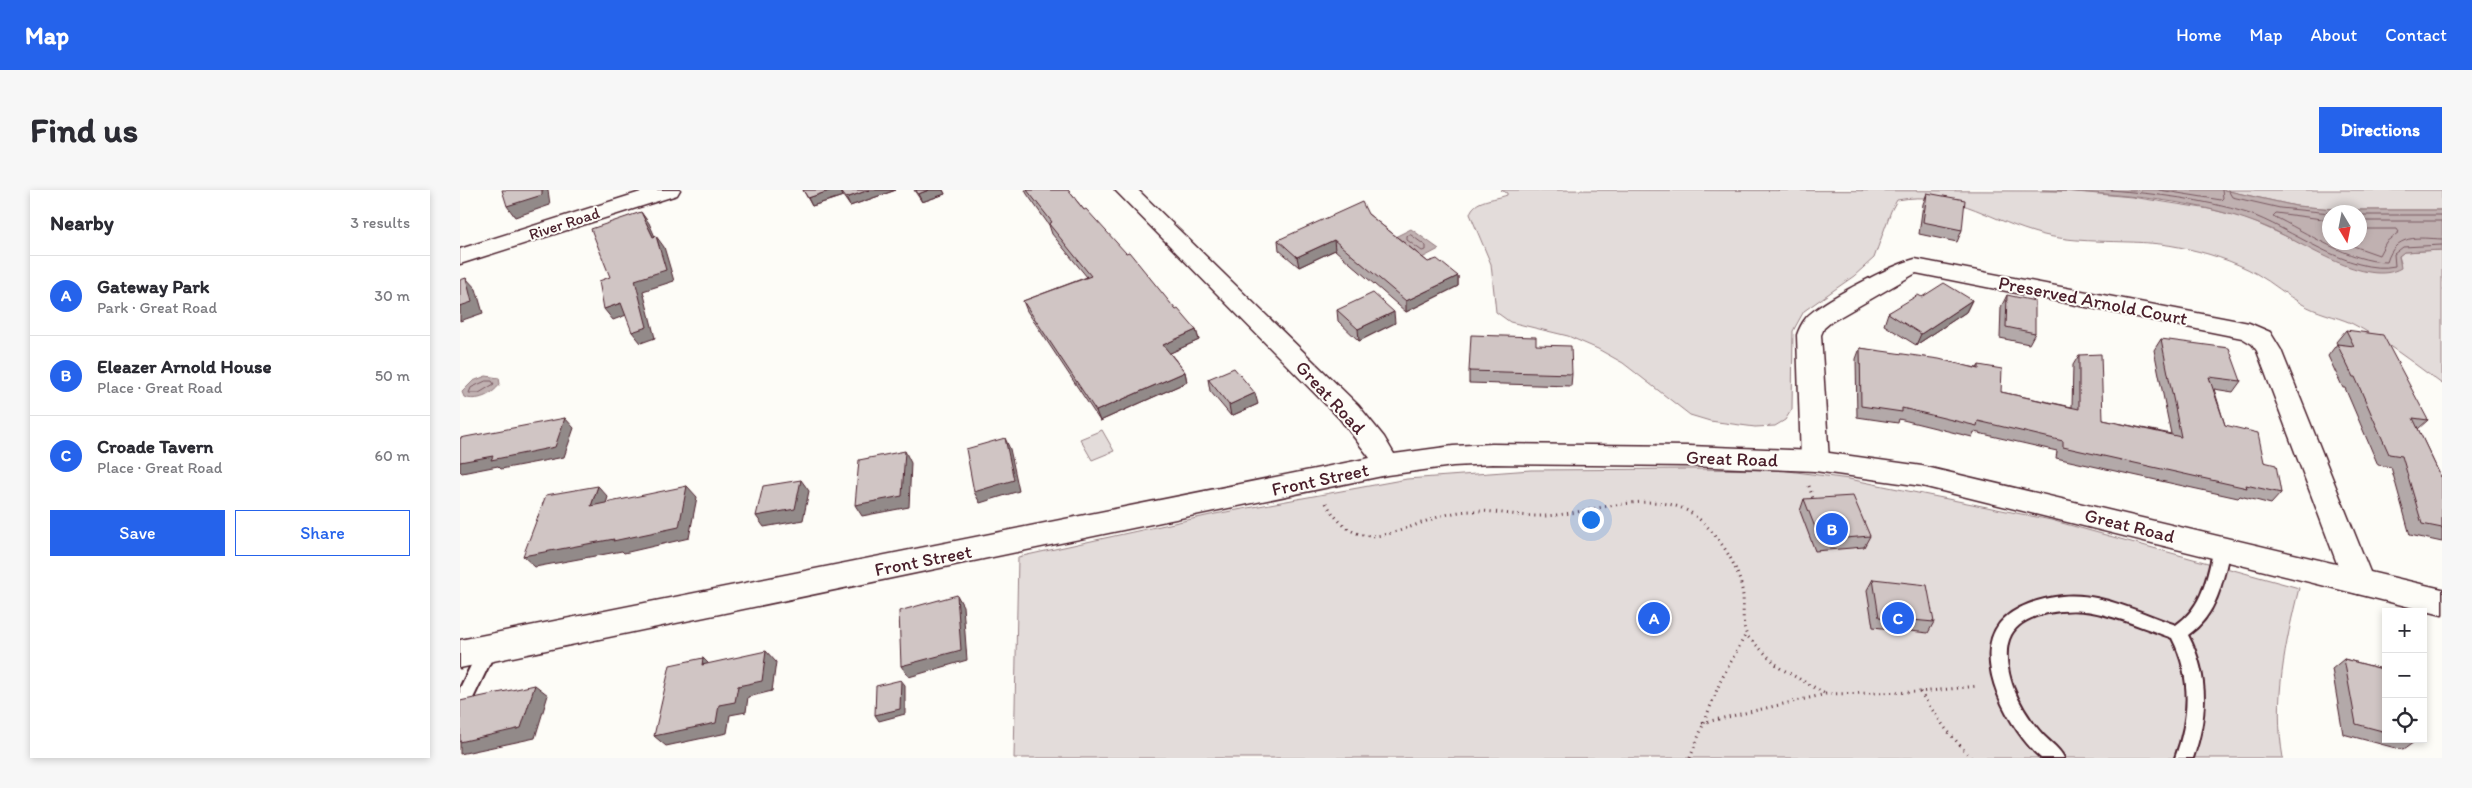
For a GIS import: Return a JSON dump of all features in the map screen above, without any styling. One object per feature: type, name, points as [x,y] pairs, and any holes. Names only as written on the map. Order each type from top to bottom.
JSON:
[{"type":"main road","name":"River Road","points":[[460,257],[669,190]]},
{"type":"main road","name":"Great Road","points":[[1126,190],[1349,412],[1375,444],[1387,465],[1452,456],[1502,454],[1689,456],[1814,461],[1922,476],[2098,517],[2442,602]]},
{"type":"main road","name":"Preserved Arnold Court","points":[[1814,461],[1809,335],[1814,324],[1823,316],[1902,270],[1915,266],[2249,331],[2261,338],[2269,350],[2359,582]]},
{"type":"main road","name":"Front Street","points":[[474,651],[1387,465]]},
{"type":"lane","points":[[2178,633],[2192,624],[2207,604],[2222,548]]},
{"type":"lane","points":[[2055,758],[2030,735],[2019,718],[2003,683],[1999,662],[2002,634],[2013,623],[2031,610],[2047,605],[2066,603],[2102,608],[2178,633],[2192,662],[2197,697],[2192,739],[2184,758]]},
{"type":"lane","points":[[460,707],[474,651]]},
{"type":"path","points":[[1315,480],[1324,501],[1338,523],[1357,534],[1382,535],[1404,531],[1458,512],[1490,510],[1548,516],[1615,506],[1652,504],[1674,505],[1695,517],[1715,533],[1729,556],[1742,587],[1746,634],[1720,682],[1702,723],[1690,758]]},
{"type":"path","points":[[1746,634],[1761,652],[1785,674],[1826,694]]},
{"type":"path","points":[[1702,723],[1826,694],[1920,692],[2003,683]]},
{"type":"path","points":[[1920,692],[1945,728],[1971,758]]},
{"type":"shaded area","points":[[1501,190],[2065,191],[2132,197],[2209,209],[2245,218],[2299,242],[2322,247],[2322,250],[2338,250],[2401,263],[2399,256],[2404,252],[2442,250],[2442,384],[2375,336],[2351,323],[2308,307],[2269,281],[2239,265],[2189,249],[2161,244],[2087,241],[2051,237],[2015,226],[1952,202],[1917,198],[1897,200],[1891,211],[1874,258],[1854,276],[1804,311],[1793,331],[1792,409],[1785,420],[1775,426],[1755,427],[1710,421],[1690,415],[1623,363],[1598,349],[1568,336],[1510,322],[1496,312],[1491,264],[1470,214],[1476,205],[1507,195],[1507,193]]},
{"type":"shaded area","points":[[2224,190],[2442,190],[2442,210],[2367,210],[2367,205],[2322,205],[2322,208],[2296,206]]},
{"type":"shaded area","points":[[1102,430],[1114,451],[1092,460],[1080,439]]},
{"type":"shaded area","points":[[1531,470],[1781,470],[1849,479],[2051,520],[2299,588],[2285,652],[2280,694],[2279,715],[2283,758],[1014,758],[1018,557],[1215,514],[1407,479]]},
{"type":"water","points":[[2042,190],[2224,190],[2296,206],[2322,208],[2322,250],[2367,250],[2367,210],[2442,210],[2442,250],[2404,252],[2399,256],[2401,268],[2387,273],[2371,272],[2335,261],[2271,229],[2245,219],[2188,205],[2129,196]]},
{"type":"water","points":[[1411,229],[1439,249],[1422,258],[1395,237]]},
{"type":"water","points":[[486,376],[499,378],[500,384],[493,391],[479,398],[464,397],[462,392],[473,381]]},
{"type":"building","points":[[502,190],[542,190],[542,195],[507,206]]},
{"type":"building","points":[[803,190],[832,190],[808,198]]},
{"type":"building","points":[[840,190],[869,190],[846,198]]},
{"type":"building","points":[[916,190],[929,190],[918,194]]},
{"type":"building","points":[[1027,190],[1068,190],[1084,210],[1086,209],[1126,253],[1129,252],[1176,310],[1178,309],[1196,330],[1163,345],[1185,372],[1096,411],[1023,301],[1091,276],[1049,224],[1052,222]]},
{"type":"building","points":[[1927,193],[1965,200],[1962,230],[1923,222]]},
{"type":"building","points":[[1362,202],[1368,214],[1428,262],[1437,259],[1458,276],[1406,301],[1334,240],[1297,257],[1278,240]]},
{"type":"building","points":[[641,212],[653,237],[656,236],[666,270],[635,280],[647,327],[632,332],[621,303],[604,309],[599,281],[610,277],[591,229]]},
{"type":"building","points":[[466,278],[472,302],[460,306],[460,280]]},
{"type":"building","points":[[1944,283],[1972,300],[1921,334],[1888,313],[1918,295],[1922,297]]},
{"type":"building","points":[[1373,293],[1394,312],[1358,329],[1337,310]]},
{"type":"building","points":[[2007,295],[2035,301],[2035,333],[2006,327]]},
{"type":"building","points":[[2346,330],[2383,335],[2428,420],[2413,418],[2442,477],[2442,528],[2422,524],[2402,456],[2389,454],[2355,377],[2353,377],[2337,344],[2354,346]]},
{"type":"building","points":[[1471,335],[1536,337],[1536,345],[1571,346],[1572,374],[1469,371]]},
{"type":"building","points":[[2161,339],[2229,348],[2241,381],[2209,377],[2225,425],[2258,433],[2264,462],[2276,465],[2281,493],[2246,485],[2247,488],[2063,447],[2063,441],[1978,421],[1977,426],[1902,408],[1902,412],[1861,406],[1860,348],[1939,359],[1979,369],[1979,365],[2002,369],[2001,392],[2079,409],[2079,355],[2101,354],[2103,420],[2181,437]]},
{"type":"building","points":[[1234,368],[1255,393],[1229,405],[1208,379]]},
{"type":"building","points":[[565,418],[555,447],[491,460],[493,456],[460,462],[460,438]]},
{"type":"building","points":[[1005,438],[1014,480],[974,492],[966,449]]},
{"type":"building","points":[[905,451],[902,496],[855,505],[859,460]]},
{"type":"building","points":[[801,480],[795,509],[756,516],[763,486]]},
{"type":"building","points":[[598,486],[591,506],[687,486],[679,527],[613,541],[614,539],[523,556],[546,495]]},
{"type":"building","points":[[1853,496],[1870,536],[1820,540],[1804,499]]},
{"type":"building","points":[[1873,579],[1927,585],[1934,622],[1879,617]]},
{"type":"building","points":[[957,595],[961,650],[901,666],[899,611]]},
{"type":"building","points":[[766,651],[762,681],[738,686],[735,702],[719,705],[716,723],[654,736],[670,665],[703,658],[702,665]]},
{"type":"building","points":[[2344,659],[2382,669],[2382,731],[2356,724]]},
{"type":"building","points":[[901,680],[900,709],[875,715],[876,686]]},
{"type":"building","points":[[535,685],[521,728],[460,742],[460,701]]},
{"type":"place","name":"Eleazer Arnold House","points":[[1832,529]]},
{"type":"place","name":"Gateway Park","points":[[1654,618]]},
{"type":"place","name":"Croade Tavern","points":[[1898,618]]}]
